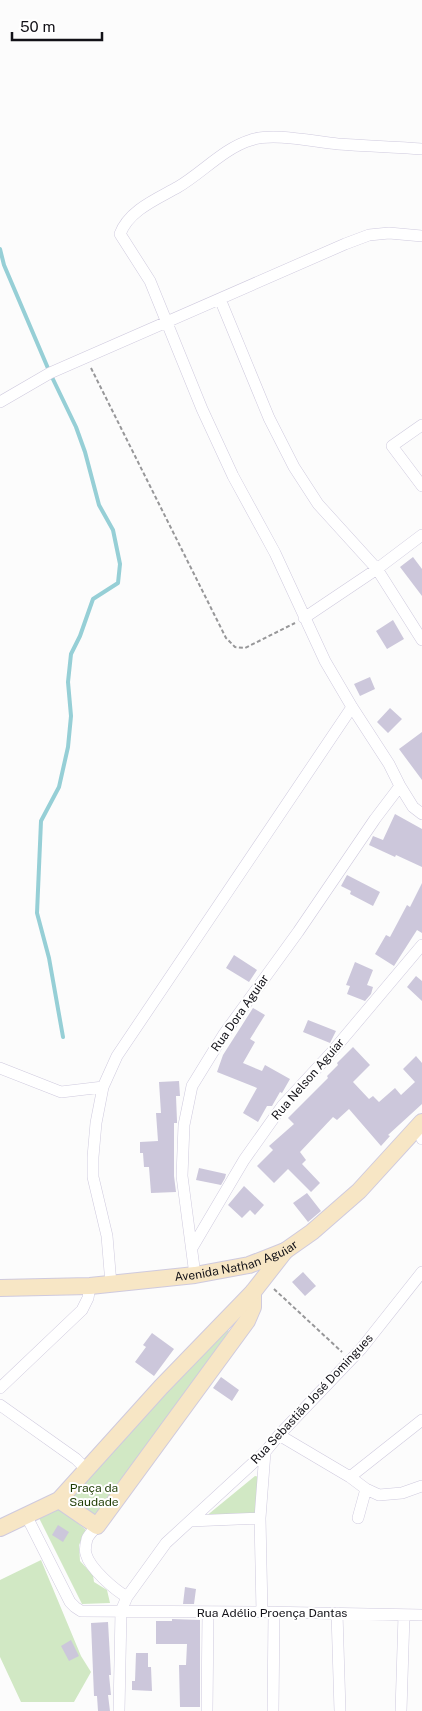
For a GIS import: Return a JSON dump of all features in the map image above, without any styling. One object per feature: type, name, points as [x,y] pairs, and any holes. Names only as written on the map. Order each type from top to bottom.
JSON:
[{"type":"main road","name":"Avenida Nathan Aguiar","points":[[0,1288],[90,1286],[195,1275],[250,1265],[285,1251],[312,1232],[359,1191],[420,1130]]},
{"type":"main road","points":[[0,1528],[59,1500],[161,1387],[258,1286],[285,1251]]},
{"type":"main road","points":[[59,1500],[97,1526],[247,1321],[258,1286]]},
{"type":"street","points":[[422,149],[340,144],[276,137],[252,139],[232,149],[184,184],[136,212],[124,224],[120,234],[150,281],[202,408],[233,476],[275,553],[325,661],[389,764],[400,786],[413,806],[422,814]]},
{"type":"street","points":[[0,402],[50,373],[167,320],[369,235],[390,233],[422,236]]},
{"type":"street","points":[[220,299],[269,418],[294,467],[318,504],[377,569],[422,640]]},
{"type":"street","points":[[422,425],[392,446],[422,486]]},
{"type":"street","points":[[304,618],[377,569],[422,535]]},
{"type":"street","points":[[111,1284],[107,1236],[94,1177],[96,1122],[102,1087],[117,1056],[352,706]]},
{"type":"street","name":"Rua Dora Aguiar","points":[[195,1275],[182,1176],[184,1125],[192,1086],[224,1034],[400,786]]},
{"type":"street","name":"Rua Nelson Aguiar","points":[[192,1248],[244,1160],[283,1105],[331,1053],[422,945]]},
{"type":"street","points":[[0,1068],[61,1092],[102,1087]]},
{"type":"street","name":"Rua Sebastião José Domingues","points":[[121,1611],[127,1597],[166,1543],[265,1452],[351,1360],[422,1272]]},
{"type":"street","points":[[0,1388],[82,1310],[88,1298],[90,1286]]},
{"type":"street","points":[[0,1405],[76,1459],[86,1469]]},
{"type":"street","points":[[350,1477],[422,1420]]},
{"type":"street","points":[[279,1435],[350,1477],[366,1490],[379,1495],[402,1493],[422,1486]]},
{"type":"street","points":[[265,1452],[260,1518],[268,1612],[273,1711]]},
{"type":"street","points":[[358,1518],[366,1490]]},
{"type":"street","points":[[26,1517],[75,1607],[81,1611],[121,1611],[119,1711]]},
{"type":"street","points":[[190,1520],[260,1518]]},
{"type":"street","points":[[97,1526],[88,1538],[85,1553],[105,1580],[127,1597]]},
{"type":"street","name":"Rua Adélio Proença Dantas","points":[[121,1611],[422,1615]]},
{"type":"street","points":[[207,1711],[208,1613]]},
{"type":"street","points":[[337,1613],[340,1711]]},
{"type":"street","points":[[401,1711],[404,1615]]},
{"type":"path","points":[[86,357],[226,638],[235,647],[246,648],[304,618]]},
{"type":"path","points":[[258,1286],[351,1360]]},
{"type":"green space","name":"Praça da Saudade","points":[[224,1327],[229,1331],[97,1518],[71,1498]]},
{"type":"green space","points":[[255,1476],[260,1477],[262,1514],[205,1517]]},
{"type":"green space","name":"Praça da Saudade","points":[[59,1507],[86,1530],[79,1545],[80,1561],[93,1575],[94,1582],[107,1590],[110,1603],[82,1604],[39,1518]]},
{"type":"green space","points":[[41,1560],[81,1656],[91,1672],[74,1702],[21,1702],[0,1657],[0,1580]]},
{"type":"building","points":[[413,557],[422,569],[422,596],[400,567]]},
{"type":"building","points":[[393,620],[404,639],[387,649],[376,631]]},
{"type":"building","points":[[370,677],[375,689],[360,696],[354,684]]},
{"type":"building","points":[[390,708],[402,719],[388,733],[377,722]]},
{"type":"building","points":[[422,732],[422,780],[399,749]]},
{"type":"building","points":[[395,814],[422,829],[422,867],[369,845],[373,836],[383,840]]},
{"type":"building","points":[[347,875],[380,892],[373,906],[350,894],[351,891],[341,886]]},
{"type":"building","points":[[422,883],[422,933],[417,930],[394,966],[375,954],[386,935],[390,937],[407,905],[410,907]]},
{"type":"building","points":[[234,955],[257,970],[249,982],[226,968]]},
{"type":"building","points":[[355,962],[373,970],[367,985],[373,987],[371,994],[365,1001],[347,994],[350,986],[346,985]]},
{"type":"building","points":[[416,976],[422,981],[422,1001],[407,987]]},
{"type":"building","points":[[253,1008],[265,1015],[250,1039],[255,1042],[243,1063],[262,1071],[265,1065],[290,1079],[272,1106],[267,1106],[258,1122],[243,1113],[257,1088],[217,1072],[223,1055]]},
{"type":"building","points":[[308,1020],[336,1031],[330,1043],[303,1032]]},
{"type":"building","points":[[353,1047],[370,1065],[353,1082],[369,1099],[373,1096],[379,1102],[395,1088],[401,1095],[415,1082],[403,1069],[416,1056],[422,1063],[422,1104],[388,1135],[390,1136],[381,1146],[349,1109],[337,1120],[333,1117],[300,1152],[306,1160],[302,1164],[320,1183],[311,1192],[288,1169],[274,1183],[257,1166],[273,1150],[269,1146],[294,1124],[288,1118],[328,1078],[327,1076],[338,1065],[337,1063]]},
{"type":"building","points":[[179,1081],[180,1096],[176,1096],[177,1123],[174,1123],[174,1176],[176,1192],[151,1193],[149,1167],[144,1167],[143,1153],[140,1153],[140,1142],[158,1141],[156,1113],[161,1113],[159,1082]]},
{"type":"building","points":[[199,1168],[226,1174],[225,1178],[221,1185],[196,1180]]},
{"type":"building","points":[[244,1186],[264,1205],[255,1215],[250,1210],[242,1218],[228,1205]]},
{"type":"building","points":[[307,1193],[321,1211],[308,1222],[293,1203]]},
{"type":"building","points":[[303,1272],[316,1286],[305,1296],[292,1282]]},
{"type":"building","points":[[152,1333],[174,1349],[154,1376],[135,1362],[146,1347],[143,1345]]},
{"type":"building","points":[[221,1377],[239,1390],[232,1401],[213,1388]]},
{"type":"building","points":[[58,1525],[69,1532],[63,1542],[52,1535]]},
{"type":"building","points":[[185,1587],[196,1589],[194,1604],[183,1604]]},
{"type":"building","points":[[172,1619],[200,1620],[200,1707],[180,1707],[179,1665],[186,1665],[187,1644],[156,1644],[156,1621],[172,1621]]},
{"type":"building","points":[[108,1622],[111,1675],[109,1675],[111,1695],[108,1695],[110,1711],[98,1711],[97,1696],[94,1696],[91,1623]]},
{"type":"building","points":[[71,1640],[79,1656],[69,1661],[61,1646]]},
{"type":"building","points":[[136,1653],[148,1653],[148,1667],[151,1667],[152,1691],[132,1690],[132,1681],[135,1681]]},
{"type":"waterway","points":[[0,249],[4,265],[50,373],[76,427],[85,452],[99,505],[113,530],[120,564],[118,583],[93,599],[80,636],[71,654],[68,682],[71,716],[68,747],[59,787],[41,821],[37,913],[49,958],[63,1037]]}]
